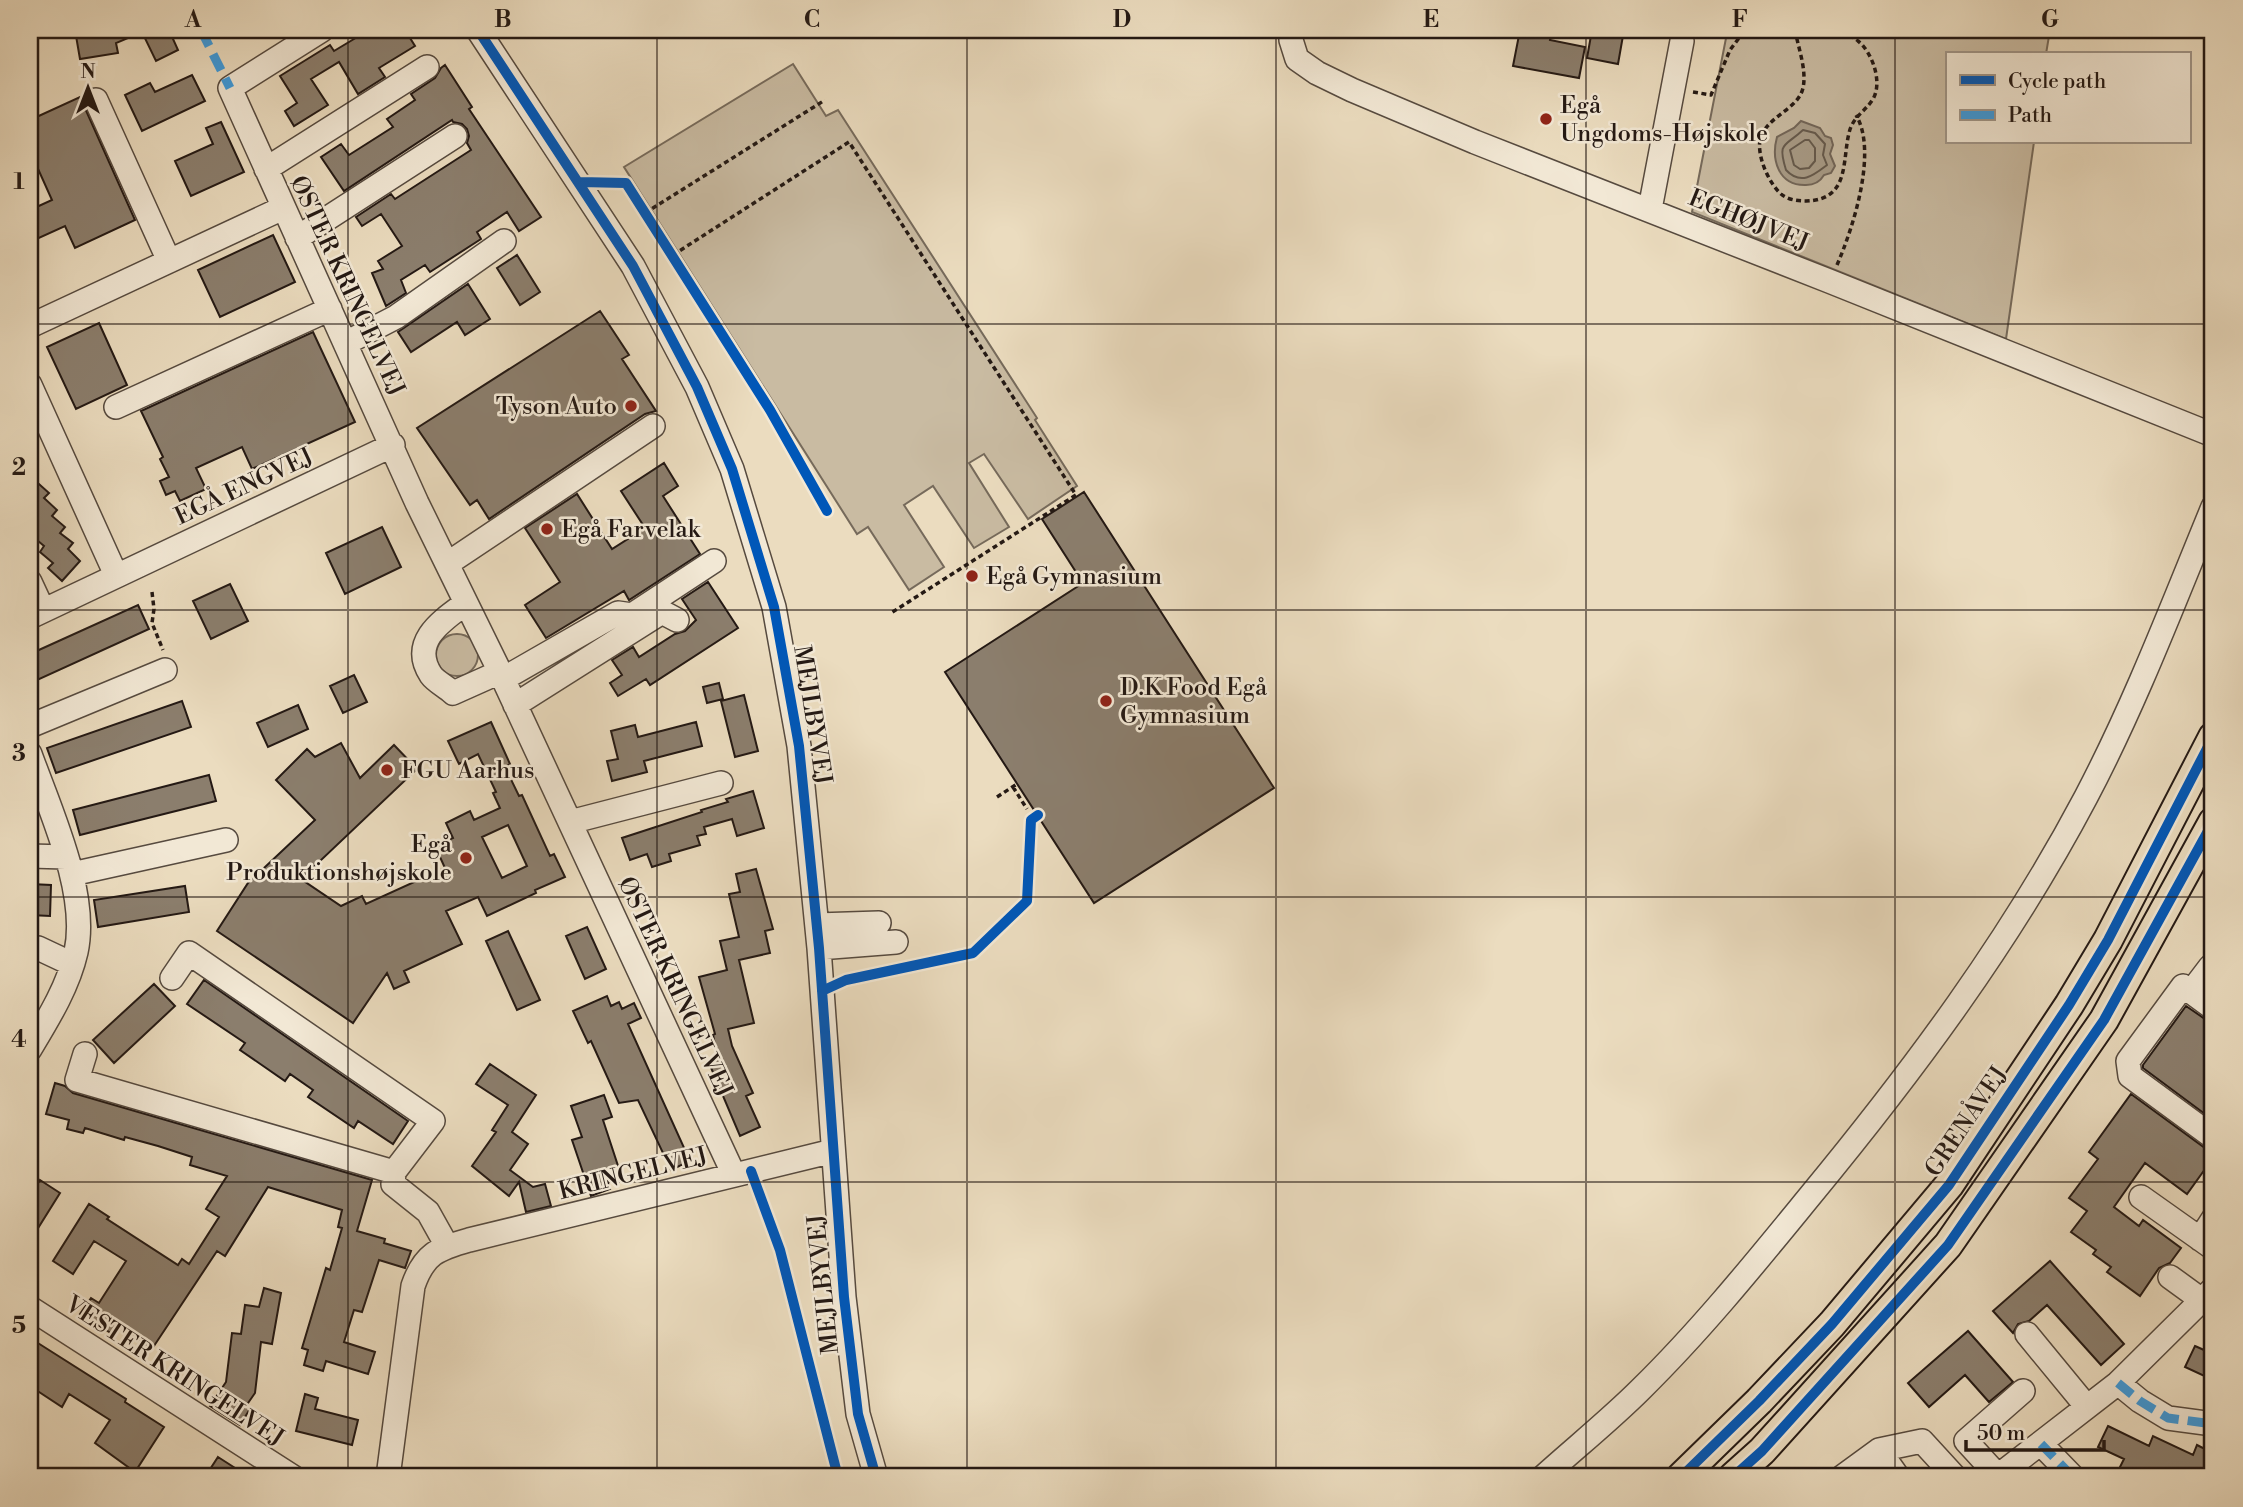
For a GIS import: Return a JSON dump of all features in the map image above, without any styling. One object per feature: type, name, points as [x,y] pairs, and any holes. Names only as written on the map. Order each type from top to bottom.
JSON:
[{"type":"main road","name":"GRENÅVEJ","points":[[1681,1477],[1759,1401],[1832,1324],[1950,1185],[2076,994],[2144,873],[2213,737]]},
{"type":"main road","points":[[1733,1477],[1771,1441],[1948,1245],[2104,1020],[2213,822]]},
{"type":"street","name":"ØSTER KRINGELVEJ","points":[[322,30],[230,88],[417,503],[515,705],[734,1175]]},
{"type":"street","name":"MEJLBYVEJ","points":[[478,30],[633,266],[697,387],[732,468],[774,607],[799,746],[818,937],[842,1276],[858,1414],[876,1477]]},
{"type":"street","name":"EGHØJVEJ","points":[[1291,30],[1297,59],[1317,73],[1475,142],[1650,209],[2213,435]]},
{"type":"street","points":[[1650,209],[1682,41]]},
{"type":"street","points":[[266,169],[427,67]]},
{"type":"street","points":[[96,100],[169,261]]},
{"type":"street","points":[[297,238],[455,136]]},
{"type":"street","points":[[30,326],[283,208]]},
{"type":"street","points":[[346,343],[396,317],[504,241]]},
{"type":"street","points":[[116,407],[330,309]]},
{"type":"street","points":[[30,385],[116,575]]},
{"type":"street","points":[[447,564],[653,426]]},
{"type":"street","name":"EGÅ ENGVEJ","points":[[30,582],[36,614],[393,446]]},
{"type":"street","points":[[1543,1477],[1638,1392],[1719,1305],[1857,1138],[1969,989],[2006,933],[2086,796],[2164,627],[2213,507]]},
{"type":"street","points":[[466,603],[435,625],[425,642],[425,658],[432,676],[453,693],[501,676],[618,613],[632,615],[714,561]]},
{"type":"street","points":[[515,705],[662,612],[677,620]]},
{"type":"street","points":[[30,726],[165,670]]},
{"type":"street","points":[[30,1049],[50,1015],[72,964],[79,926],[78,899],[69,865],[32,766]]},
{"type":"street","points":[[570,822],[721,783]]},
{"type":"street","points":[[30,856],[69,865],[226,840]]},
{"type":"street","points":[[818,937],[879,923]]},
{"type":"street","points":[[818,937],[896,942]]},
{"type":"street","points":[[30,948],[38,948],[72,964]]},
{"type":"street","points":[[172,978],[189,953],[433,1121],[394,1172],[393,1184],[428,1212],[447,1246]]},
{"type":"street","points":[[2191,992],[2210,967],[2213,968]]},
{"type":"street","points":[[2213,1008],[2183,986],[2129,1061],[2130,1076],[2213,1137]]},
{"type":"street","points":[[85,1054],[77,1080],[394,1172]]},
{"type":"street","name":"KRINGELVEJ","points":[[388,1477],[413,1286],[424,1261],[436,1251],[447,1246],[832,1151]]},
{"type":"street","points":[[2141,1197],[2207,1243],[2213,1219]]},
{"type":"street","points":[[2023,1391],[1966,1441],[1998,1476],[2118,1382],[2209,1298],[2170,1277]]},
{"type":"street","name":"VESTER KRINGELVEJ","points":[[30,1308],[293,1477]]},
{"type":"street","points":[[2027,1334],[2087,1407]]},
{"type":"street","points":[[2118,1382],[2140,1401],[2168,1418],[2213,1424]]},
{"type":"street","points":[[1842,1477],[1879,1450],[1922,1441],[1955,1477]]},
{"type":"street","points":[[2041,1444],[2073,1477]]},
{"type":"street","points":[[1879,1450],[1898,1477]]},
{"type":"path","points":[[1673,89],[1711,96],[1730,50],[1745,30]]},
{"type":"path","points":[[1795,30],[1804,86],[1800,98],[1768,126],[1760,141],[1766,172],[1781,194],[1791,199],[1807,201],[1822,198],[1835,189],[1843,178],[1849,132],[1856,116],[1874,97],[1877,86],[1876,74],[1863,47],[1839,30]]},
{"type":"path","points":[[652,224],[642,208],[825,100]]},
{"type":"path","points":[[1829,281],[1849,238],[1860,193],[1862,126],[1856,116]]},
{"type":"path","points":[[673,256],[849,142],[1076,495],[891,613]]},
{"type":"path","points":[[666,245],[680,267]]},
{"type":"path","points":[[152,592],[155,609],[152,623],[163,652],[165,670]]},
{"type":"path","points":[[997,797],[1015,786],[1032,815]]},
{"type":"shaded area","points":[[1730,30],[2050,30],[2046,52],[1946,52],[1946,144],[2034,144],[2006,339],[1692,212],[1727,33]]},
{"type":"shaded area","points":[[793,64],[826,116],[838,110],[1037,418],[1035,420],[1077,486],[1028,519],[984,454],[969,463],[1009,527],[974,548],[933,486],[904,505],[944,567],[909,590],[868,527],[857,534],[624,167]]},
{"type":"shaded area","points":[[457,634],[472,640],[478,655],[472,670],[457,676],[442,670],[436,655],[442,640]]},
{"type":"water","points":[[1801,121],[1820,128],[1825,136],[1831,138],[1833,145],[1830,154],[1835,166],[1831,173],[1809,185],[1796,184],[1783,176],[1775,154],[1777,137]]},
{"type":"building","points":[[75,30],[169,30],[178,50],[156,61],[142,32],[116,43],[118,53],[80,59]]},
{"type":"building","points":[[369,30],[405,30],[415,46],[379,68],[385,77],[358,94],[339,62],[311,79],[328,105],[294,126],[285,111],[297,103],[280,76],[330,45],[334,51]]},
{"type":"building","points":[[1520,30],[1552,30],[1550,40],[1585,47],[1579,78],[1513,66]]},
{"type":"building","points":[[1592,30],[1624,30],[1618,64],[1587,58]]},
{"type":"building","points":[[445,65],[472,107],[469,109],[541,217],[519,231],[507,212],[477,232],[481,239],[430,272],[425,265],[401,280],[406,293],[386,306],[372,273],[383,269],[378,261],[402,246],[381,214],[362,226],[356,217],[391,194],[395,199],[471,150],[467,143],[467,129],[452,120],[344,191],[321,157],[341,144],[349,155],[393,127],[387,119],[415,100],[411,94],[435,78]]},
{"type":"building","points":[[192,75],[205,101],[142,131],[125,95],[150,83],[155,92]]},
{"type":"building","points":[[80,97],[135,220],[75,248],[65,226],[30,242],[30,210],[52,200],[30,151],[30,120]]},
{"type":"building","points":[[221,122],[244,172],[191,196],[175,161],[213,144],[206,128]]},
{"type":"building","points":[[273,235],[295,282],[220,317],[198,270]]},
{"type":"building","points":[[517,255],[540,292],[520,305],[497,268]]},
{"type":"building","points":[[468,284],[490,319],[465,335],[457,322],[411,352],[398,332]]},
{"type":"building","points":[[600,311],[629,355],[622,359],[656,411],[645,414],[489,519],[477,500],[470,505],[417,428]]},
{"type":"building","points":[[99,323],[127,385],[76,409],[47,347]]},
{"type":"building","points":[[313,332],[355,422],[252,469],[242,447],[196,468],[206,489],[180,501],[175,491],[166,495],[160,481],[169,477],[160,459],[163,457],[141,411]]},
{"type":"building","points":[[664,463],[678,486],[663,496],[700,554],[629,600],[624,591],[546,638],[525,605],[560,582],[525,528],[577,494],[612,549],[645,528],[621,491]]},
{"type":"building","points":[[30,476],[49,493],[44,498],[57,510],[52,516],[65,527],[60,533],[73,543],[68,549],[80,561],[62,581],[48,568],[53,563],[40,552],[44,546],[31,535],[36,530],[30,524]]},
{"type":"building","points":[[1084,492],[1274,788],[1094,903],[945,672],[1083,583],[1042,519]]},
{"type":"building","points":[[382,527],[401,567],[345,594],[326,553]]},
{"type":"building","points":[[708,582],[738,628],[650,685],[646,679],[618,696],[610,683],[622,675],[612,660],[633,647],[639,657],[675,634],[685,631],[696,620],[682,599]]},
{"type":"building","points":[[230,584],[248,621],[211,639],[193,601]]},
{"type":"building","points":[[138,605],[149,629],[35,681],[30,670],[30,654]]},
{"type":"building","points":[[354,675],[367,702],[343,713],[330,686]]},
{"type":"building","points":[[719,683],[723,699],[707,703],[703,687]]},
{"type":"building","points":[[744,695],[758,751],[735,757],[721,701]]},
{"type":"building","points":[[182,701],[191,727],[56,773],[47,748]]},
{"type":"building","points":[[298,705],[308,729],[268,747],[257,723]]},
{"type":"building","points":[[491,722],[510,764],[505,767],[519,796],[522,795],[550,856],[554,854],[565,877],[487,916],[478,897],[446,911],[462,944],[404,971],[409,982],[394,989],[387,973],[353,1023],[217,931],[248,883],[315,820],[276,780],[307,749],[315,757],[341,743],[360,778],[394,745],[417,769],[301,879],[341,906],[362,896],[366,904],[445,868],[435,846],[453,838],[446,823],[470,811],[474,820],[500,808],[493,793],[496,792],[478,754],[459,764],[448,741]],"holes":[[[508,825],[527,866],[502,878],[482,837]]]},
{"type":"building","points":[[696,722],[702,746],[644,761],[647,772],[612,781],[607,761],[618,759],[611,731],[635,725],[638,737]]},
{"type":"building","points":[[209,775],[216,801],[80,835],[73,810]]},
{"type":"building","points":[[753,791],[764,828],[737,836],[732,819],[704,827],[706,834],[697,836],[700,845],[669,854],[671,861],[652,867],[647,854],[630,860],[622,838],[702,812],[701,810],[728,802],[726,799]]},
{"type":"building","points":[[756,869],[773,929],[765,931],[770,953],[739,960],[754,1023],[728,1029],[732,1046],[753,1093],[746,1096],[760,1127],[740,1136],[709,1063],[718,1059],[713,1035],[715,1034],[699,977],[727,970],[720,941],[739,937],[729,894],[740,892],[736,874]]},
{"type":"building","points":[[30,884],[51,885],[50,916],[30,915]]},
{"type":"building","points":[[185,886],[189,912],[98,927],[94,900]]},
{"type":"building","points":[[587,927],[606,969],[585,979],[566,936]]},
{"type":"building","points":[[508,931],[540,1000],[517,1010],[486,941]]},
{"type":"building","points":[[204,980],[408,1121],[393,1144],[358,1121],[354,1128],[308,1097],[313,1090],[290,1074],[285,1081],[240,1050],[245,1043],[187,1004]]},
{"type":"building","points":[[154,984],[175,1006],[114,1063],[93,1040]]},
{"type":"building","points":[[607,996],[611,1006],[619,1002],[622,1009],[634,1003],[641,1018],[628,1024],[690,1161],[671,1170],[638,1100],[619,1103],[591,1041],[588,1043],[573,1011]]},
{"type":"building","points":[[2186,1006],[2213,1022],[2213,1120],[2143,1068]]},
{"type":"building","points":[[490,1064],[536,1095],[512,1132],[528,1144],[510,1170],[533,1187],[545,1184],[551,1206],[526,1212],[519,1182],[509,1196],[472,1166],[496,1132],[492,1130],[508,1105],[476,1084]]},
{"type":"building","points":[[55,1083],[65,1086],[73,1093],[372,1180],[357,1231],[385,1239],[384,1243],[411,1251],[405,1268],[379,1260],[362,1312],[354,1310],[344,1342],[375,1352],[368,1374],[326,1361],[323,1371],[304,1365],[308,1350],[302,1348],[326,1268],[330,1270],[342,1228],[338,1227],[342,1210],[268,1187],[225,1256],[217,1251],[152,1349],[119,1328],[114,1335],[80,1314],[91,1298],[99,1303],[126,1261],[94,1241],[73,1274],[53,1261],[89,1204],[109,1217],[107,1219],[178,1265],[182,1259],[189,1264],[219,1217],[206,1209],[227,1176],[190,1165],[192,1157],[158,1146],[125,1137],[124,1140],[85,1128],[83,1133],[67,1129],[69,1120],[46,1114]]},
{"type":"building","points":[[2131,1094],[2205,1148],[2213,1151],[2213,1158],[2187,1194],[2145,1163],[2114,1207],[2139,1226],[2143,1220],[2181,1248],[2170,1263],[2159,1268],[2140,1296],[2107,1272],[2111,1267],[2093,1254],[2096,1250],[2071,1232],[2087,1211],[2069,1198],[2098,1159],[2089,1152]]},
{"type":"building","points":[[604,1095],[612,1117],[603,1120],[620,1172],[606,1177],[610,1189],[591,1196],[572,1140],[582,1137],[571,1106]]},
{"type":"building","points":[[40,1180],[60,1193],[30,1241],[30,1196]]},
{"type":"building","points":[[2050,1261],[2124,1344],[2101,1365],[2047,1305],[2029,1321],[2018,1324],[2013,1333],[1993,1311]]},
{"type":"building","points":[[264,1288],[281,1293],[272,1344],[261,1342],[255,1393],[246,1406],[250,1409],[240,1425],[210,1406],[226,1382],[232,1333],[241,1334],[245,1305],[259,1307]]},
{"type":"building","points":[[1968,1331],[2013,1382],[1989,1402],[1965,1375],[1929,1407],[1908,1383]]},
{"type":"building","points":[[30,1338],[126,1399],[125,1402],[164,1427],[135,1472],[95,1443],[110,1420],[69,1394],[62,1407],[30,1386]]},
{"type":"building","points":[[2195,1346],[2213,1354],[2213,1380],[2185,1367]]},
{"type":"building","points":[[305,1394],[318,1398],[315,1409],[358,1420],[352,1445],[296,1431]]},
{"type":"building","points":[[2108,1426],[2149,1446],[2153,1436],[2193,1455],[2197,1445],[2213,1453],[2213,1477],[2125,1477],[2117,1473],[2124,1459],[2098,1447]]},
{"type":"building","points":[[218,1457],[249,1477],[205,1477]]},
{"type":"marked path","points":[[201,30],[230,88]]},
{"type":"marked path","points":[[2206,1298],[2213,1303]]},
{"type":"marked path","points":[[2118,1383],[2140,1401],[2168,1418],[2213,1424]]},
{"type":"marked path","points":[[2041,1444],[2073,1477]]},
{"type":"cycle path","points":[[478,30],[633,266],[697,387],[732,469],[774,607],[799,746],[819,948],[844,1297],[858,1414],[876,1477]]},
{"type":"cycle path","points":[[580,182],[626,183],[770,410],[827,511]]},
{"type":"cycle path","points":[[1681,1477],[1759,1401],[1832,1324],[1949,1185],[2069,1005],[2108,940],[2213,737]]},
{"type":"cycle path","points":[[822,991],[846,980],[973,953],[1027,901],[1031,820],[1038,815]]},
{"type":"cycle path","points":[[1733,1477],[1762,1451],[1948,1245],[2104,1020],[2213,822]]},
{"type":"cycle path","points":[[751,1171],[780,1250],[838,1477]]},
{"type":"place","name":"Egå Ungdoms-Højskole","points":[[1546,119]]},
{"type":"place","name":"Tyson Auto","points":[[631,406]]},
{"type":"place","name":"Egå Farvelak","points":[[547,529]]},
{"type":"place","name":"Egå Gymnasium","points":[[972,576]]},
{"type":"place","name":"D.K Food Egå Gymnasium","points":[[1106,701]]},
{"type":"place","name":"FGU Aarhus","points":[[387,770]]},
{"type":"place","name":"Egå Produktionshøjskole","points":[[466,858]]}]
